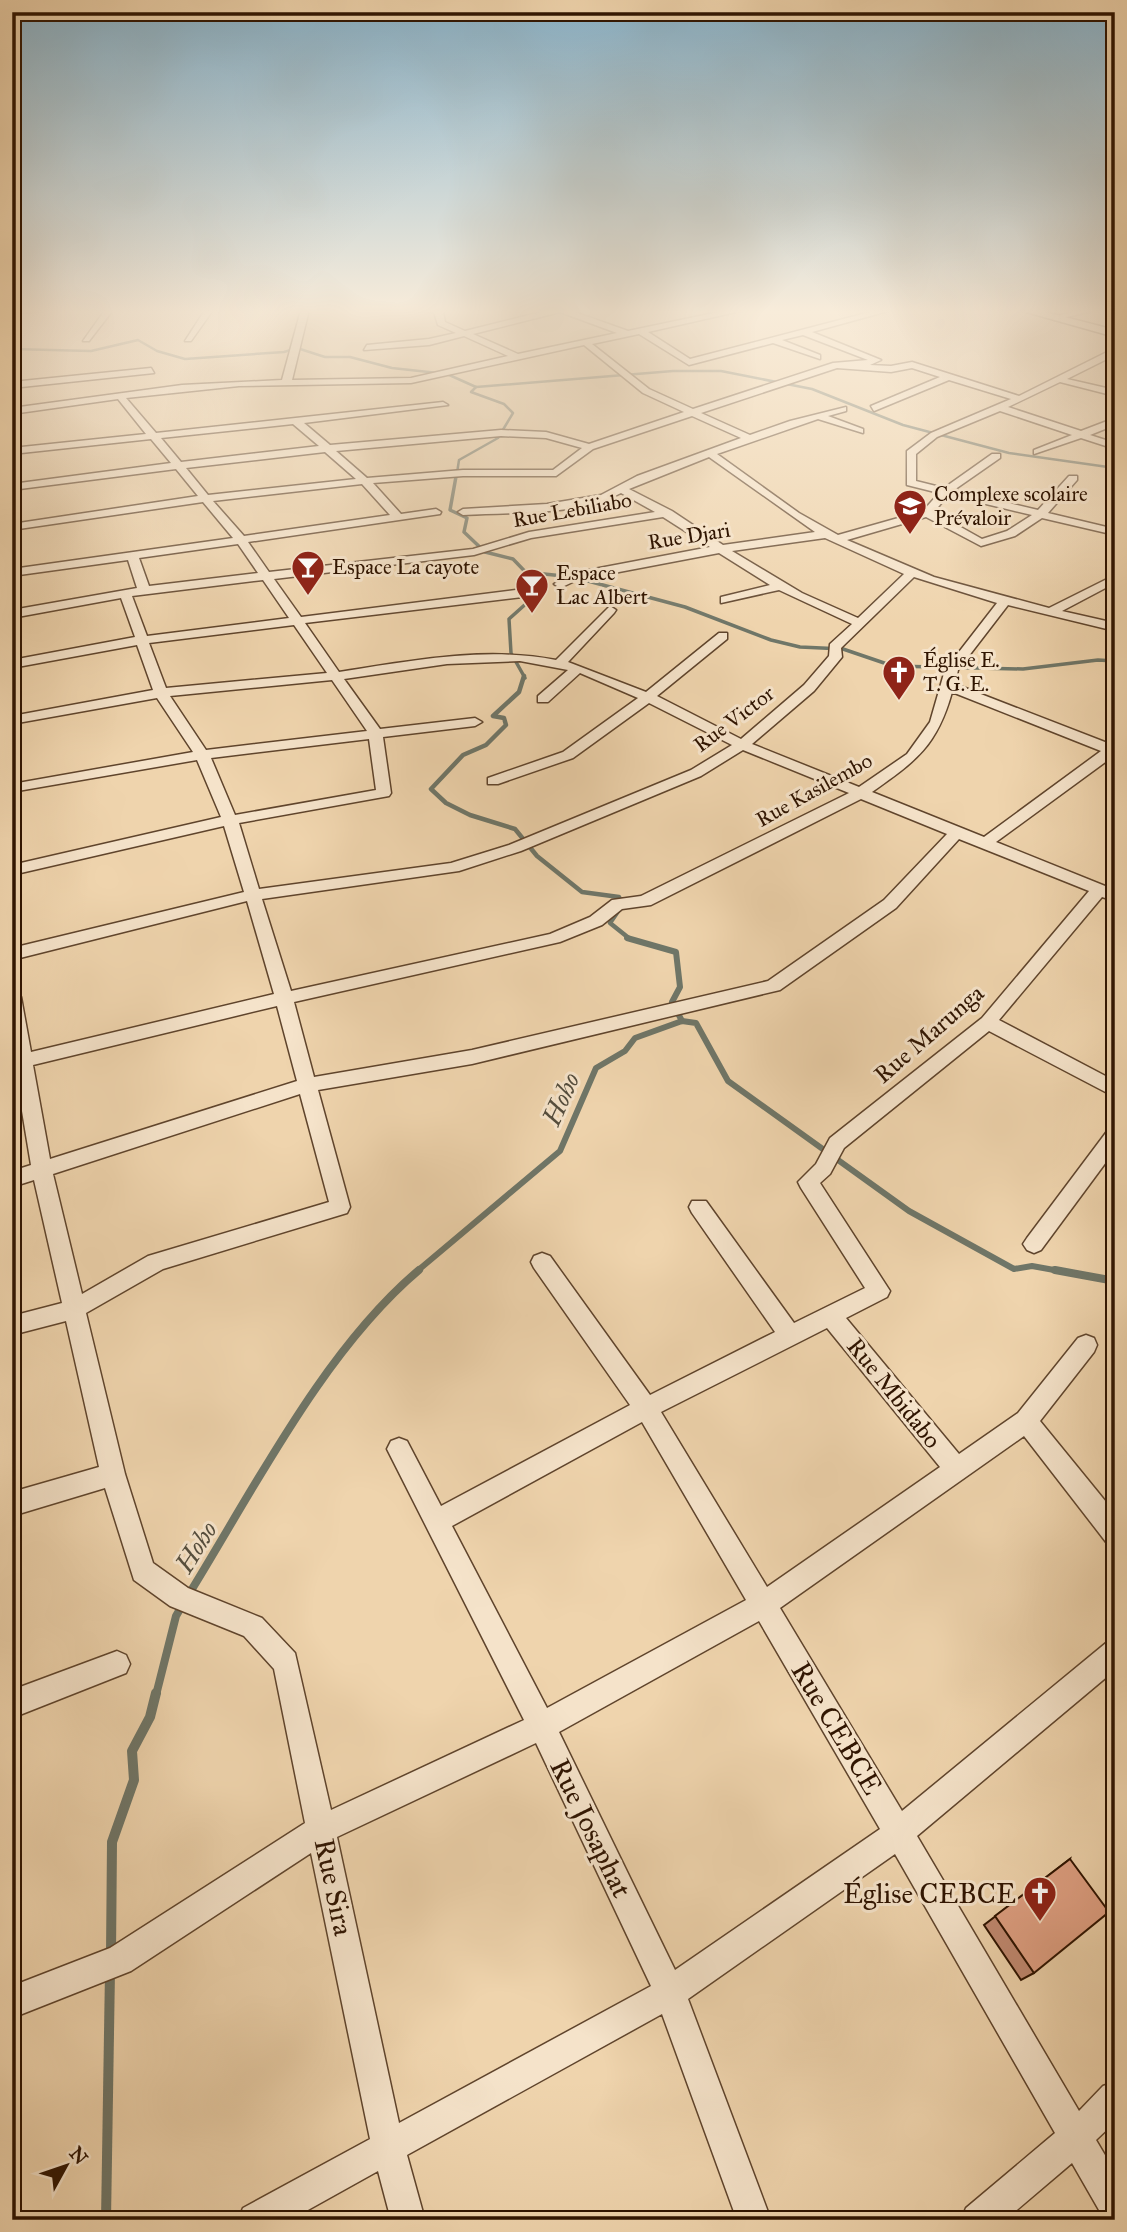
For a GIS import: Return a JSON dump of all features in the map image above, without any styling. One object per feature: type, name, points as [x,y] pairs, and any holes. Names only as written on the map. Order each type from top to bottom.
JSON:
[{"type":"street","points":[[12,870],[230,820],[384,793],[375,732],[240,539],[135,414]]},
{"type":"street","points":[[12,451],[359,414]]},
{"type":"street","points":[[12,527],[207,498],[365,481],[459,474],[556,473],[589,447],[682,414]]},
{"type":"street","points":[[698,414],[750,439]]},
{"type":"street","name":"Rue Lebiliabo","points":[[463,512],[547,507],[604,498],[641,478],[829,414]]},
{"type":"street","points":[[985,414],[936,434],[911,453],[911,483],[1115,532]]},
{"type":"street","points":[[1018,414],[1115,446]]},
{"type":"street","points":[[821,417],[860,431]]},
{"type":"street","points":[[296,421],[365,481],[397,516]]},
{"type":"street","points":[[1038,452],[1115,421]]},
{"type":"street","points":[[12,487],[327,448],[500,435],[551,434],[589,447]]},
{"type":"street","points":[[711,454],[832,537],[911,574],[1004,602],[1115,627]]},
{"type":"street","points":[[996,456],[945,492],[927,513],[981,543],[1003,538],[1041,516],[1073,478]]},
{"type":"street","points":[[623,490],[668,513],[778,587],[860,623]]},
{"type":"street","points":[[12,573],[436,512]]},
{"type":"street","name":"Rue Lebiliabo","points":[[12,614],[144,590],[479,550],[529,535],[668,513]]},
{"type":"street","name":"Rue Djari","points":[[560,584],[573,577],[666,557],[832,537],[927,513]]},
{"type":"street","points":[[132,554],[144,590]]},
{"type":"street","name":"Rue Victor","points":[[12,954],[252,895],[453,868],[514,848],[695,773],[742,745],[809,688],[860,623],[911,574]]},
{"type":"street","points":[[1051,612],[1115,578]]},
{"type":"street","points":[[725,600],[778,587]]},
{"type":"street","points":[[12,664],[141,640],[531,592]]},
{"type":"street","points":[[12,1326],[75,1310],[156,1262],[340,1208],[305,1085],[284,998],[230,820],[202,755],[161,693],[125,593]]},
{"type":"street","name":"Rue Kasilembo","points":[[284,998],[555,938],[596,921],[618,904],[645,901],[861,793],[912,757],[937,722],[952,670],[1004,602]]},
{"type":"street","points":[[559,664],[610,610]]},
{"type":"street","points":[[494,781],[568,755],[649,697],[723,636]]},
{"type":"street","points":[[12,720],[161,693],[336,676],[447,660],[513,657],[559,664],[578,668],[649,697],[742,745],[987,842],[1107,893]]},
{"type":"street","points":[[544,699],[578,668]]},
{"type":"street","points":[[949,686],[1113,749]]},
{"type":"street","points":[[12,788],[202,755],[475,722]]},
{"type":"street","points":[[987,842],[1113,749]]},
{"type":"street","points":[[12,1179],[305,1085],[472,1057],[774,986],[890,904],[957,832]]},
{"type":"street","name":"Rue Marunga","points":[[831,1316],[879,1291],[808,1182],[823,1169],[837,1143],[988,1021],[1107,893]]},
{"type":"street","name":"Rue Sira","points":[[12,997],[18,1062],[42,1171],[113,1474],[143,1571],[187,1601],[253,1627],[286,1662],[388,2147],[408,2220]]},
{"type":"street","points":[[18,1062],[284,998]]},
{"type":"street","points":[[988,1021],[1115,1090]]},
{"type":"street","points":[[1034,1244],[1115,1135]]},
{"type":"street","points":[[699,1207],[791,1337]]},
{"type":"street","name":"Rue CEBCE","points":[[542,1262],[646,1408],[899,1833],[1115,2205]]},
{"type":"street","points":[[438,1521],[646,1408],[831,1316]]},
{"type":"street","name":"Rue Mbidabo","points":[[831,1316],[957,1469]]},
{"type":"street","points":[[12,2002],[110,1964],[322,1829],[542,1726],[764,1604],[1026,1421],[1086,1345]]},
{"type":"street","points":[[1026,1421],[1115,1534]]},
{"type":"street","name":"Rue Josaphat","points":[[399,1449],[542,1726],[670,1993],[754,2220]]},
{"type":"street","points":[[12,1504],[113,1474]]},
{"type":"street","points":[[255,2220],[670,1993],[899,1833],[1115,1652]]},
{"type":"street","points":[[12,1704],[117,1664]]},
{"type":"street","points":[[978,2220],[1076,2137],[1115,2098]]},
{"type":"building","name":"Église CEBCE","points":[[1070,1859],[1109,1912],[1034,1973],[995,1916]]},
{"type":"waterway","name":"Hoho","points":[[457,473],[459,460],[498,438],[512,414]]},
{"type":"waterway","points":[[876,414],[903,425],[1009,453],[1115,468]]},
{"type":"waterway","name":"Hoho","points":[[457,471],[450,510],[467,518],[464,532],[485,552],[513,559],[526,572]]},
{"type":"waterway","name":"Hoho","points":[[524,676],[511,653],[509,619],[538,593],[538,585],[526,572]]},
{"type":"waterway","points":[[526,572],[573,577],[685,607],[771,640],[800,647],[843,649],[893,666],[1023,669],[1098,660],[1115,661]]},
{"type":"waterway","name":"Hoho","points":[[524,676],[519,692],[493,716],[504,718],[506,725],[486,745],[463,755],[431,789],[446,803],[470,815],[515,829],[537,856],[582,892],[619,897],[623,904],[610,923],[630,939]]},
{"type":"waterway","name":"Hoho","points":[[630,939],[676,952],[680,987],[672,1002],[682,1021]]},
{"type":"waterway","name":"Hoho","points":[[416,1272],[560,1151],[596,1068],[625,1051],[635,1038],[682,1021]]},
{"type":"waterway","points":[[682,1021],[696,1023],[728,1081],[909,1211],[1014,1269],[1032,1266],[1065,1272]]},
{"type":"waterway","name":"Hoho","points":[[189,1594],[265,1466],[322,1380],[352,1340],[419,1270]]},
{"type":"waterway","points":[[1055,1270],[1115,1281]]},
{"type":"waterway","name":"Hoho","points":[[156,1695],[176,1616],[183,1604]]},
{"type":"waterway","name":"Hoho","points":[[111,1954],[112,1842],[134,1780],[132,1751],[150,1717],[156,1693]]},
{"type":"waterway","name":"Hoho","points":[[106,2220],[110,1971]]},
{"type":"place","name":"Complexe scolaire Prévaloir","points":[[910,536]]},
{"type":"place","name":"Espace La cayote","points":[[308,597]]},
{"type":"place","name":"Espace Lac Albert","points":[[532,615]]},
{"type":"place","name":"Église E. T. G. E.","points":[[899,702]]},
{"type":"place","name":"Église CEBCE","points":[[1040,1923]]}]
